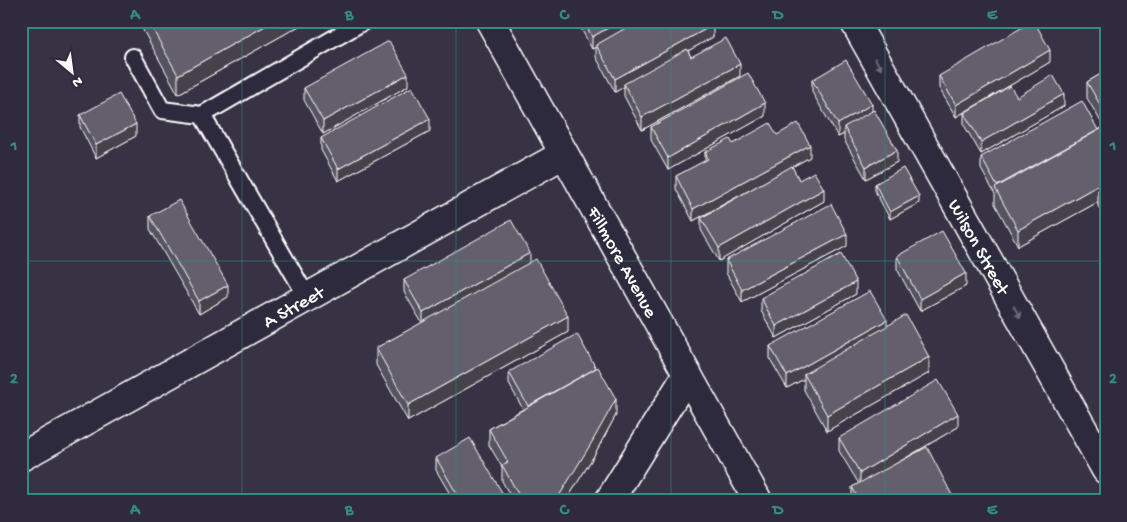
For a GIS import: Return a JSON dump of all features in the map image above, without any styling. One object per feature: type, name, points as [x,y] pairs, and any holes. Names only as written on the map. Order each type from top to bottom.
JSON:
[{"type":"street","name":"Fillmore Avenue","points":[[490,21],[758,501]]},
{"type":"street","name":"Wilson Street","points":[[854,21],[1106,470]]},
{"type":"street","name":"A Street","points":[[21,457],[564,154]]},
{"type":"street","points":[[609,501],[687,375]]},
{"type":"lane","points":[[133,57],[162,110],[202,116],[364,21]]},
{"type":"lane","points":[[202,116],[307,297]]},
{"type":"building","points":[[148,21],[274,21],[178,75]]},
{"type":"building","points":[[584,21],[620,21],[592,37]]},
{"type":"building","points":[[638,21],[711,21],[713,25],[615,79],[596,45]]},
{"type":"building","points":[[1033,21],[1050,50],[956,105],[939,76]]},
{"type":"building","points":[[726,38],[740,64],[642,117],[624,84],[687,49],[691,57]]},
{"type":"building","points":[[389,41],[408,74],[323,121],[304,88]]},
{"type":"building","points":[[846,60],[872,104],[838,124],[812,80]]},
{"type":"building","points":[[1106,71],[1106,115],[1087,82]]},
{"type":"building","points":[[748,73],[765,103],[668,158],[651,127]]},
{"type":"building","points":[[1053,75],[1064,94],[981,142],[964,113],[1010,86],[1017,97]]},
{"type":"building","points":[[412,87],[430,119],[338,169],[321,138]]},
{"type":"building","points":[[119,94],[136,124],[96,145],[80,115]]},
{"type":"building","points":[[1082,101],[1098,130],[997,186],[981,157]]},
{"type":"building","points":[[874,110],[897,150],[866,167],[844,127]]},
{"type":"building","points":[[770,123],[777,135],[798,123],[810,145],[693,209],[676,176],[708,159],[705,152],[730,139],[733,144]]},
{"type":"building","points":[[1106,126],[1106,181],[1018,230],[995,188]]},
{"type":"building","points":[[792,166],[799,180],[814,172],[824,189],[719,248],[701,218]]},
{"type":"building","points":[[903,168],[919,196],[890,212],[875,184]]},
{"type":"building","points":[[1106,185],[1106,204],[1098,190]]},
{"type":"building","points":[[179,200],[228,285],[199,301],[150,216]]},
{"type":"building","points":[[831,204],[847,234],[742,290],[726,260]]},
{"type":"building","points":[[511,220],[530,253],[423,313],[404,280]]},
{"type":"building","points":[[942,231],[966,273],[920,299],[897,256]]},
{"type":"building","points":[[841,254],[856,282],[776,326],[761,298]]},
{"type":"building","points":[[536,259],[568,316],[408,405],[376,348]]},
{"type":"building","points":[[870,291],[887,320],[787,376],[770,346]]},
{"type":"building","points":[[906,315],[929,357],[827,415],[804,374]]},
{"type":"building","points":[[577,334],[596,368],[528,406],[509,372]]},
{"type":"building","points":[[598,367],[616,399],[592,442],[556,501],[522,501],[502,465],[508,462],[489,429]]},
{"type":"building","points":[[938,380],[958,414],[860,473],[839,438]]},
{"type":"building","points":[[470,438],[507,501],[461,501],[436,458]]},
{"type":"building","points":[[927,447],[955,501],[859,501],[852,487]]}]
